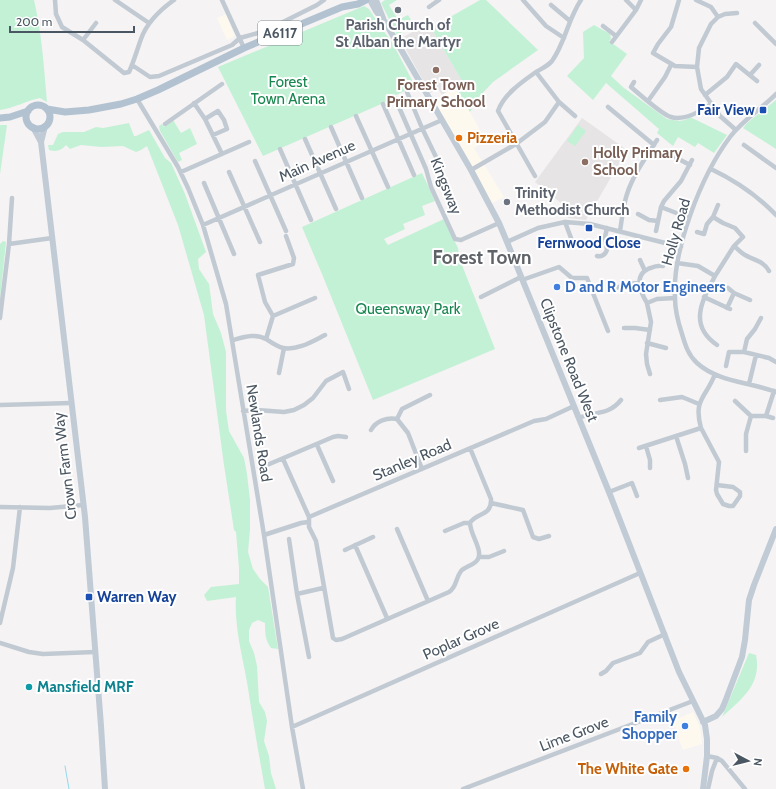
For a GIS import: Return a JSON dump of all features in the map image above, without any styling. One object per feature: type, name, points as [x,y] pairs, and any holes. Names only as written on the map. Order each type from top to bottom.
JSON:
[{"type":"main road","points":[[346,2],[354,0]]},
{"type":"main road","name":"A6117","points":[[0,118],[10,117],[28,111],[35,105],[42,105],[47,109],[65,112],[89,110],[121,104],[137,99],[244,48],[346,2],[358,4],[366,0]]},
{"type":"main road","points":[[47,109],[50,114],[50,119]]},
{"type":"main road","points":[[28,111],[26,117],[31,125]]},
{"type":"main road","name":"A6117","points":[[10,117],[39,128],[45,126],[50,119],[65,112]]},
{"type":"street","points":[[55,0],[56,14],[62,27],[83,40],[124,73],[127,73],[132,65],[141,38],[149,23],[163,8],[174,0]]},
{"type":"street","points":[[115,0],[149,23]]},
{"type":"street","points":[[222,0],[244,48]]},
{"type":"street","points":[[132,65],[150,77],[159,76],[232,45],[240,38],[265,31],[324,0]]},
{"type":"street","name":"Clipstone Road West","points":[[370,0],[471,170],[499,223],[609,492],[679,672],[703,722],[707,739],[707,756],[703,789]]},
{"type":"street","name":"Clipstone Road West","points":[[376,0],[384,22]]},
{"type":"street","points":[[429,7],[439,0]]},
{"type":"street","points":[[523,0],[546,26],[564,38]]},
{"type":"street","points":[[535,176],[498,111],[509,93],[550,63],[558,52],[575,9],[581,0]]},
{"type":"street","points":[[626,0],[636,10]]},
{"type":"street","points":[[612,42],[636,10],[641,0]]},
{"type":"street","points":[[679,0],[670,27],[653,53],[671,65],[697,67]]},
{"type":"street","points":[[696,0],[711,7],[718,17]]},
{"type":"street","points":[[550,5],[570,21]]},
{"type":"street","points":[[736,130],[720,116],[705,95],[699,85],[697,67],[699,48],[711,24],[718,17],[725,14],[737,13]]},
{"type":"street","points":[[83,40],[96,23]]},
{"type":"street","points":[[755,23],[776,44]]},
{"type":"street","points":[[603,26],[616,36]]},
{"type":"street","points":[[756,32],[761,28]]},
{"type":"street","points":[[705,95],[727,77],[736,64],[757,81]]},
{"type":"street","points":[[648,101],[665,77],[671,65]]},
{"type":"street","points":[[750,75],[759,65]]},
{"type":"street","points":[[536,72],[559,102],[575,116]]},
{"type":"street","points":[[634,82],[631,87],[669,117],[682,118],[701,111],[711,104]]},
{"type":"street","points":[[165,124],[222,84]]},
{"type":"street","points":[[407,92],[436,156]]},
{"type":"street","name":"Holly Road","points":[[775,391],[715,374],[695,362],[689,353],[678,324],[674,298],[677,263],[689,218],[711,169],[722,149],[736,130],[776,94]]},
{"type":"street","name":"Kingsway","points":[[395,98],[455,239],[461,240],[499,223]]},
{"type":"street","name":"Newlands Road","points":[[137,99],[181,172],[203,226],[226,304],[264,535],[292,727],[303,789]]},
{"type":"street","points":[[471,170],[516,144],[545,122],[559,102]]},
{"type":"street","points":[[194,103],[205,119],[222,154]]},
{"type":"street","points":[[383,104],[414,175]]},
{"type":"street","points":[[608,107],[654,145]]},
{"type":"street","points":[[205,119],[218,111],[224,120],[227,129],[213,135]]},
{"type":"street","points":[[610,115],[614,111]]},
{"type":"street","points":[[356,116],[388,187]]},
{"type":"street","name":"Main Avenue","points":[[203,226],[398,138],[442,120]]},
{"type":"street","name":"Crown Farm Way","points":[[31,125],[41,142]]},
{"type":"street","name":"Crown Farm Way","points":[[45,126],[41,142],[83,505],[105,789]]},
{"type":"street","points":[[331,127],[362,198]]},
{"type":"street","points":[[305,139],[336,209]]},
{"type":"street","points":[[620,231],[625,200],[630,186],[636,173],[657,140]]},
{"type":"street","points":[[181,172],[249,142]]},
{"type":"street","points":[[744,146],[776,168]]},
{"type":"street","points":[[280,149],[311,220]]},
{"type":"street","points":[[656,230],[661,207],[664,201],[681,181],[691,162],[671,155]]},
{"type":"street","points":[[255,161],[286,234],[294,258],[293,264],[258,275],[265,302],[273,316],[266,339]]},
{"type":"street","points":[[711,169],[765,203],[776,215]]},
{"type":"street","points":[[229,172],[260,242]]},
{"type":"street","points":[[204,183],[234,254]]},
{"type":"street","points":[[0,318],[12,198]]},
{"type":"street","points":[[698,232],[704,234],[718,205]]},
{"type":"street","points":[[661,207],[689,218]]},
{"type":"street","points":[[638,214],[649,220],[658,221]]},
{"type":"street","points":[[713,217],[735,228],[743,237],[734,246],[714,276],[704,297],[699,318],[701,326],[705,335],[717,345]]},
{"type":"street","points":[[507,242],[538,228],[565,222],[584,223],[681,247]]},
{"type":"street","points":[[565,222],[574,246]]},
{"type":"street","points":[[597,256],[600,257],[604,255],[607,250],[605,237],[606,228]]},
{"type":"street","points":[[8,244],[52,238]]},
{"type":"street","points":[[734,246],[744,254],[759,261],[769,271]]},
{"type":"street","points":[[640,260],[645,271]]},
{"type":"street","points":[[677,263],[698,266],[714,276]]},
{"type":"street","points":[[650,374],[646,354],[651,322],[647,303],[639,283],[640,276],[645,271],[656,266],[663,266]]},
{"type":"street","points":[[481,297],[522,278],[559,267],[572,278],[587,278],[608,331]]},
{"type":"street","points":[[614,289],[626,284],[639,283]]},
{"type":"street","points":[[728,288],[734,293],[750,300]]},
{"type":"street","points":[[704,297],[728,309],[734,293]]},
{"type":"street","points":[[273,316],[315,298]]},
{"type":"street","points":[[647,303],[657,299],[674,298]]},
{"type":"street","points":[[744,352],[747,339],[761,318]]},
{"type":"street","points":[[624,328],[650,330]]},
{"type":"street","points":[[233,340],[253,335],[266,339],[272,344],[284,348],[302,346],[324,335]]},
{"type":"street","points":[[647,343],[666,348]]},
{"type":"street","points":[[279,373],[284,348]]},
{"type":"street","points":[[726,366],[729,352],[756,354],[776,362]]},
{"type":"street","points":[[749,384],[756,354]]},
{"type":"street","points":[[243,411],[257,410],[284,412],[294,410],[313,398],[326,381],[342,372],[349,389]]},
{"type":"street","points":[[715,374],[698,404],[698,411],[701,428],[719,462],[717,485],[717,494],[723,504],[733,506],[740,496],[740,492],[733,487],[717,485]]},
{"type":"street","points":[[766,416],[775,391]]},
{"type":"street","points":[[397,419],[402,409],[430,395]]},
{"type":"street","points":[[660,400],[682,397],[698,404]]},
{"type":"street","points":[[579,418],[612,408],[621,400]]},
{"type":"street","points":[[735,401],[751,416],[766,416],[773,418]]},
{"type":"street","points":[[0,405],[71,403]]},
{"type":"street","name":"Stanley Road","points":[[264,535],[301,523],[470,448],[534,421],[546,419],[574,406]]},
{"type":"street","points":[[746,451],[746,434],[751,416]]},
{"type":"street","points":[[371,430],[378,422],[392,418],[397,419],[408,433],[422,469]]},
{"type":"street","points":[[639,448],[701,428]]},
{"type":"street","points":[[676,436],[688,478]]},
{"type":"street","points":[[260,468],[333,437],[346,437]]},
{"type":"street","points":[[317,445],[333,481]]},
{"type":"street","points":[[646,446],[650,460],[650,468]]},
{"type":"street","points":[[283,459],[309,519],[309,527],[316,541],[323,588],[333,638],[336,640],[342,639],[453,589],[460,572],[468,565],[476,562],[479,557],[479,550],[470,529],[470,523],[473,518],[488,511],[491,503],[490,495],[470,448]]},
{"type":"street","points":[[609,492],[632,483],[637,496]]},
{"type":"street","points":[[491,503],[523,510],[534,537],[539,539],[549,536]]},
{"type":"street","points":[[0,507],[50,508],[83,505]]},
{"type":"street","points":[[0,623],[13,568],[20,508]]},
{"type":"street","points":[[445,531],[464,523],[470,523]]},
{"type":"street","points":[[397,529],[428,601]]},
{"type":"street","points":[[703,722],[716,716],[722,709],[725,702],[742,657],[749,600],[776,529]]},
{"type":"street","points":[[345,550],[372,537]]},
{"type":"street","points":[[289,539],[297,594],[309,657]]},
{"type":"street","points":[[355,545],[387,618]]},
{"type":"street","points":[[479,557],[489,557],[504,551]]},
{"type":"street","name":"Poplar Grove","points":[[292,727],[640,573]]},
{"type":"street","points":[[297,594],[323,588]]},
{"type":"street","points":[[601,674],[613,664],[640,653],[648,642],[665,634]]},
{"type":"street","points":[[0,643],[29,652],[43,654],[95,652]]},
{"type":"street","name":"Lime Grove","points":[[463,789],[693,701]]},
{"type":"street","points":[[707,756],[717,758],[726,765],[746,789]]},
{"type":"street","points":[[708,789],[717,758]]},
{"type":"shaded area","points":[[226,14],[235,36],[227,40],[217,18]]},
{"type":"shaded area","name":"Forest Town Primary School","points":[[426,24],[431,28],[462,81],[442,95],[438,89],[430,93],[400,39]]},
{"type":"shaded area","points":[[455,85],[486,141],[474,148],[504,197],[491,204],[434,101]]},
{"type":"shaded area","name":"Holly Primary School","points":[[582,118],[627,150],[586,220],[568,218],[567,208],[535,182]]},
{"type":"shaded area","points":[[693,712],[700,727],[702,744],[683,750],[672,721]]},
{"type":"green space","points":[[0,0],[34,0],[41,38],[47,102],[40,98],[0,110]]},
{"type":"green space","points":[[385,0],[397,0],[389,5],[398,20],[408,15],[414,25],[397,35],[381,3]]},
{"type":"green space","points":[[480,0],[486,0],[538,50],[493,82],[479,97],[470,112],[455,85],[462,81],[431,28]]},
{"type":"green space","name":"Forest Town Arena","points":[[364,6],[369,9],[392,42],[415,86],[390,98],[388,101],[263,156],[218,67]]},
{"type":"green space","points":[[594,25],[610,34],[611,39],[609,41],[627,54],[611,76],[624,88],[667,119],[679,121],[690,117],[727,135],[714,153],[698,143],[695,147],[678,137],[673,146],[657,133],[659,129],[606,83],[593,100],[567,76],[584,58],[583,32]]},
{"type":"green space","points":[[776,100],[776,149],[743,128],[747,123]]},
{"type":"green space","points":[[173,120],[181,133],[190,128],[197,144],[179,153],[182,160],[178,162],[160,131],[159,126],[162,124],[164,127]]},
{"type":"green space","points":[[129,123],[134,136],[149,130],[165,158],[171,163],[185,194],[206,252],[198,259],[199,269],[209,284],[213,314],[221,333],[226,352],[226,411],[229,431],[244,458],[247,474],[250,500],[248,552],[253,569],[268,587],[278,649],[271,648],[269,645],[266,636],[265,623],[258,620],[252,623],[249,630],[249,641],[257,666],[259,702],[265,712],[267,721],[264,741],[269,756],[271,773],[276,789],[265,789],[236,620],[236,597],[207,601],[204,595],[211,587],[239,584],[239,568],[236,532],[234,530],[224,465],[204,315],[178,225],[147,146],[136,152],[123,146],[101,147],[81,145],[70,149],[66,145],[62,149],[54,151],[49,150],[48,145],[53,145],[58,134],[63,132],[84,132],[96,127],[103,128]]},
{"type":"green space","points":[[0,125],[7,125],[0,174]]},
{"type":"green space","points":[[578,125],[586,131],[575,146],[567,141]]},
{"type":"green space","name":"Queensway Park","points":[[422,173],[435,201],[422,206],[425,215],[403,224],[405,229],[384,239],[388,245],[444,219],[458,248],[460,260],[495,349],[373,400],[302,227]]},
{"type":"green space","points":[[3,241],[6,242],[0,299],[0,244]]},
{"type":"green space","points":[[749,653],[756,655],[757,665],[753,683],[737,704],[722,717]]},
{"type":"waterway","points":[[65,766],[69,789]]},
{"type":"place","name":"Parish Church of St Alban the Martyr","points":[[398,10]]},
{"type":"place","name":"Forest Town Primary School","points":[[436,70]]},
{"type":"place","name":"Fair View","points":[[763,110]]},
{"type":"place","name":"Pizzeria","points":[[459,138]]},
{"type":"place","name":"Holly Primary School","points":[[585,162]]},
{"type":"place","name":"Trinity Methodist Church","points":[[507,202]]},
{"type":"place","name":"Fernwood Close","points":[[589,228]]},
{"type":"place","name":"D and R Motor Engineers","points":[[557,287]]},
{"type":"place","name":"Warren Way","points":[[89,597]]},
{"type":"place","name":"Mansfield MRF","points":[[29,687]]},
{"type":"place","name":"Family Shopper","points":[[685,726]]},
{"type":"place","name":"The White Gate","points":[[686,769]]},
{"type":"district","name":"Forest Town","points":[[482,257]]}]
